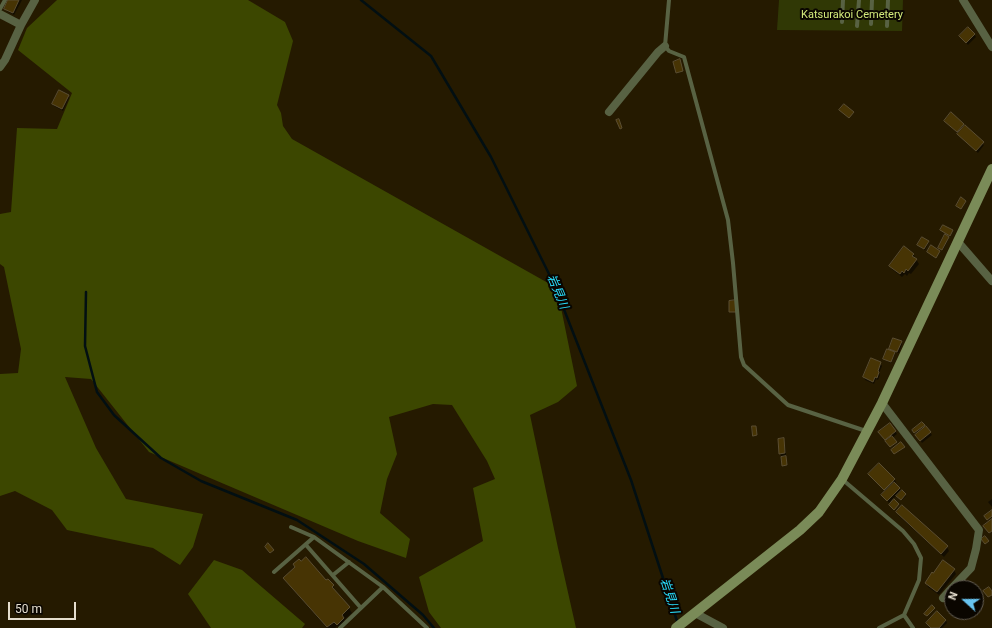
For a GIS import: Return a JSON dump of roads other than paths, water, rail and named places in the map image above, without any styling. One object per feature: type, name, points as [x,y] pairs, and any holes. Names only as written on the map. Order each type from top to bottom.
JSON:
[{"type":"street","points":[[0,68],[21,24],[35,0]]},
{"type":"street","points":[[963,0],[992,47]]},
{"type":"street","points":[[0,14],[21,24]]},
{"type":"street","points":[[609,112],[658,52],[665,46]]},
{"type":"street","points":[[676,628],[800,530],[819,512],[842,479],[882,403],[992,169]]},
{"type":"street","points":[[958,242],[992,281]]},
{"type":"street","points":[[882,403],[979,530],[971,568],[960,580]]},
{"type":"street","points":[[695,613],[723,628]]},
{"type":"lane","points":[[0,9],[5,0]]},
{"type":"lane","points":[[669,0],[665,46],[669,51],[684,58],[728,220],[741,357],[744,365],[788,405],[866,431]]},
{"type":"lane","points":[[842,22],[843,0]]},
{"type":"lane","points":[[857,26],[859,0]]},
{"type":"lane","points":[[871,24],[872,0]]},
{"type":"lane","points":[[887,26],[888,0]]},
{"type":"lane","points":[[842,479],[903,531],[914,544],[921,558],[919,580],[904,615],[879,628]]},
{"type":"lane","points":[[291,527],[314,537],[383,587],[427,628]]},
{"type":"lane","points":[[274,572],[314,537]]},
{"type":"lane","points":[[306,545],[361,608]]},
{"type":"lane","points":[[333,575],[349,562]]},
{"type":"lane","points":[[340,628],[383,587]]},
{"type":"lane","points":[[904,615],[913,628]]},
{"type":"waterway","name":"岩見川","points":[[361,0],[431,56],[491,157],[554,284],[631,480],[678,624]]},
{"type":"waterway","points":[[86,292],[85,346],[97,392],[114,415],[161,458],[201,481],[297,520],[364,564],[423,615],[434,628]]},
{"type":"park label","name":"Katsurakoi Cemetery","points":[[852,15]]}]
